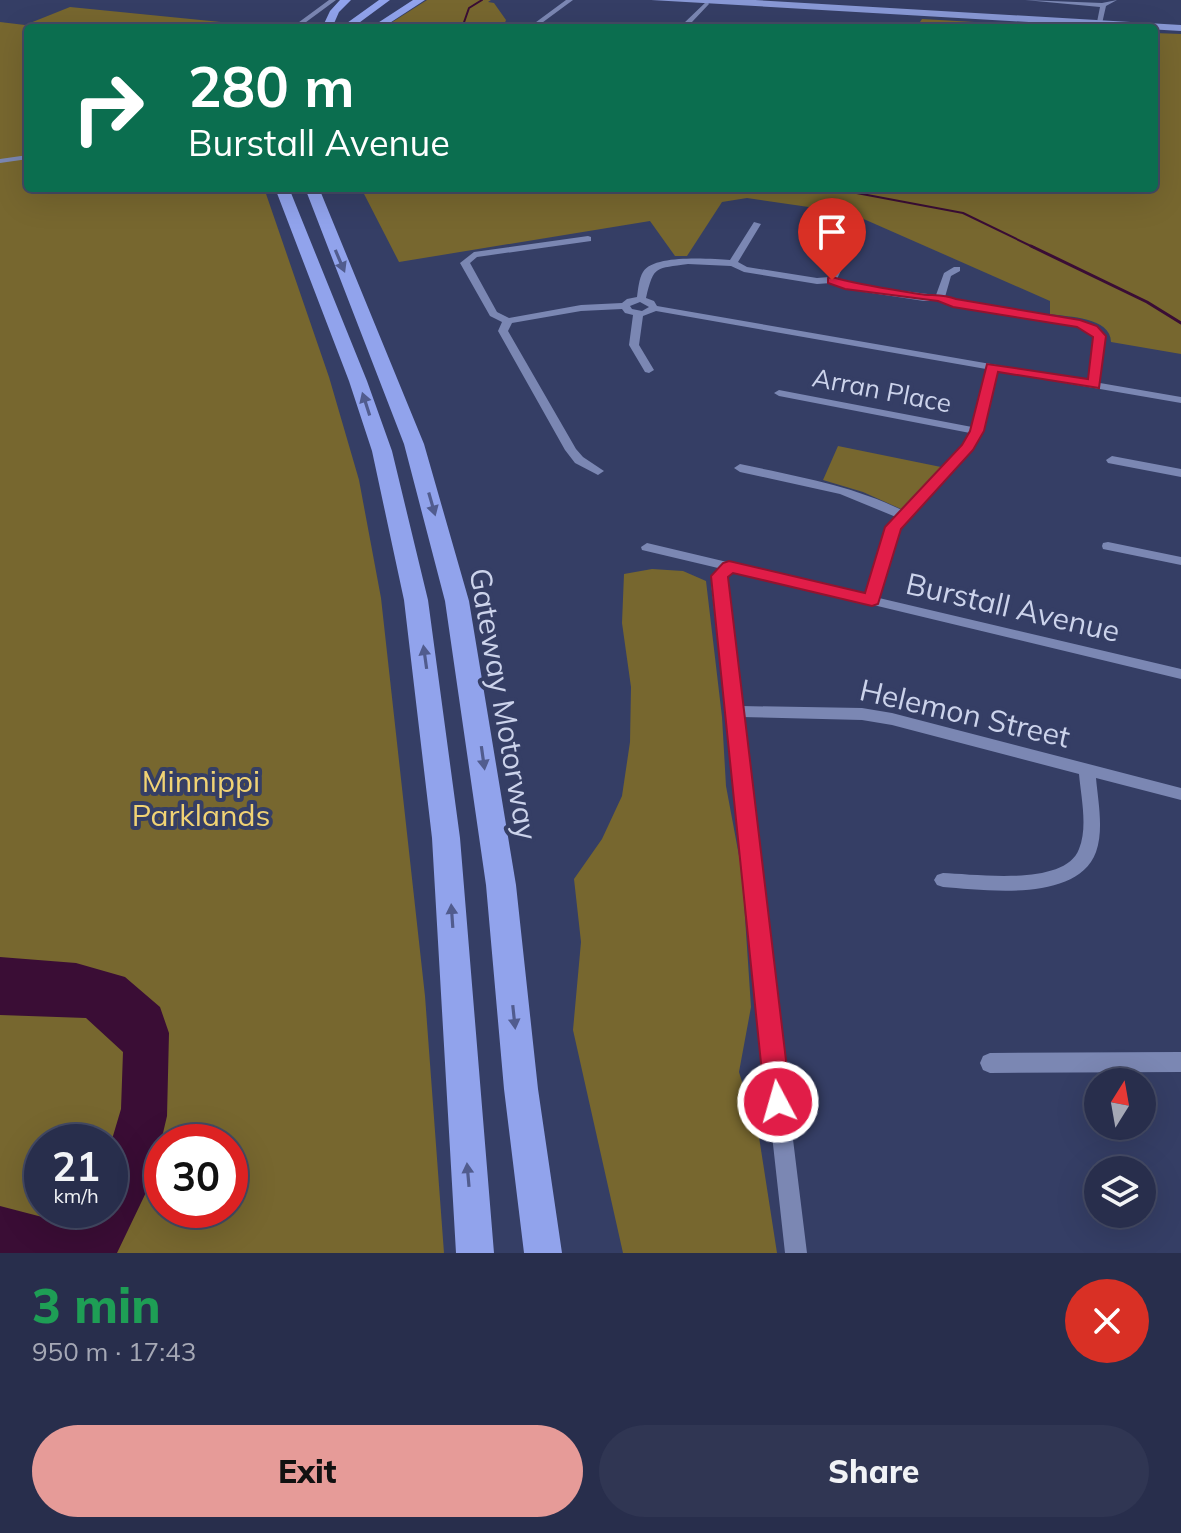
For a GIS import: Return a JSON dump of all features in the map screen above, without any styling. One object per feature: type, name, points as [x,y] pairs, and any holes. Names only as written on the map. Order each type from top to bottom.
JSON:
[{"type":"highway","points":[[329,24],[335,11],[346,0]]},
{"type":"highway","points":[[351,24],[385,0]]},
{"type":"highway","points":[[366,24],[398,0]]},
{"type":"highway","points":[[381,24],[420,0]]},
{"type":"highway","points":[[284,192],[382,451],[416,600],[446,838],[475,1253]]},
{"type":"highway","name":"Gateway Motorway","points":[[314,192],[414,444],[457,601],[501,885],[521,1089],[543,1253]]},
{"type":"main road","points":[[659,0],[859,4],[972,18]]},
{"type":"main road","points":[[711,1],[1082,24]]},
{"type":"main road","points":[[1158,29],[1181,30]]},
{"type":"main road","points":[[1158,30],[1181,30]]},
{"type":"street","points":[[318,9],[324,0]]},
{"type":"street","points":[[299,24],[333,0]]},
{"type":"street","points":[[1028,0],[1103,5],[1114,0]]},
{"type":"street","points":[[537,24],[569,1]]},
{"type":"street","points":[[686,24],[711,1]]},
{"type":"street","points":[[859,4],[868,12]]},
{"type":"street","points":[[1100,24],[1103,5]]},
{"type":"street","points":[[0,161],[24,158]]},
{"type":"street","points":[[733,263],[757,224]]},
{"type":"street","points":[[832,280],[854,234],[862,229]]},
{"type":"street","points":[[588,239],[474,255],[467,258],[465,263],[493,314],[508,321],[581,308],[625,306],[630,301],[641,299],[651,303],[654,308],[1181,400]]},
{"type":"street","points":[[641,299],[647,273],[663,263],[733,263],[744,269],[817,281],[832,280],[845,286],[940,298],[953,303],[1080,324],[1093,329],[1099,336],[1094,385]]},
{"type":"street","points":[[940,298],[947,275],[957,269]]},
{"type":"street","points":[[625,306],[628,311],[638,314],[654,308]]},
{"type":"street","points":[[638,314],[634,345],[649,370]]},
{"type":"street","points":[[508,321],[503,331],[571,450],[579,460],[598,471]]},
{"type":"street","points":[[872,600],[893,527],[968,447],[977,431],[992,367]]},
{"type":"street","name":"Arran Place","points":[[779,393],[977,431]]},
{"type":"street","points":[[1112,460],[1181,473]]},
{"type":"street","points":[[740,468],[832,487],[885,505],[904,516]]},
{"type":"street","points":[[1108,546],[1181,561]]},
{"type":"street","name":"Burstall Avenue","points":[[647,547],[1181,674]]},
{"type":"street","points":[[729,567],[722,572],[718,582],[796,1253]]},
{"type":"street","name":"Helemon Street","points":[[733,711],[862,714],[1181,794]]},
{"type":"street","points":[[943,880],[1031,881],[1059,878],[1080,866],[1087,854],[1091,832],[1087,770]]},
{"type":"street","points":[[990,1063],[1181,1062]]},
{"type":"green space","points":[[427,0],[491,0],[488,2],[494,3],[506,20],[504,24],[389,24]]},
{"type":"green space","name":"Minnippi Parklands","points":[[70,7],[240,24],[28,24]]},
{"type":"green space","points":[[922,19],[1008,24],[919,24]]},
{"type":"green space","name":"Minnippi Parklands","points":[[0,22],[24,25],[24,192],[265,192],[329,377],[359,480],[381,598],[425,996],[444,1253],[0,1253]]},
{"type":"green space","points":[[1158,33],[1181,34],[1181,354],[1111,342],[1109,334],[1096,323],[1050,314],[1050,301],[850,213],[747,198],[722,202],[687,256],[675,256],[650,221],[399,262],[363,192],[1158,192]]},
{"type":"green space","points":[[838,446],[941,467],[901,509],[863,492],[823,480]]},
{"type":"green space","points":[[652,569],[683,571],[706,581],[722,717],[726,786],[742,872],[751,1007],[739,1072],[759,1137],[777,1253],[623,1253],[573,1030],[581,942],[574,879],[602,839],[622,796],[630,742],[631,687],[622,623],[624,574]]},
{"type":"shaded area","points":[[0,957],[76,963],[125,977],[160,1007],[169,1033],[167,1116],[165,1124],[144,1124],[144,1197],[117,1253],[0,1253],[0,1206],[24,1212],[24,1228],[128,1228],[128,1124],[117,1124],[121,1109],[123,1052],[86,1018],[0,1015]]},
{"type":"waterway","points":[[463,24],[469,8],[482,0]]},
{"type":"waterway","points":[[851,192],[963,213],[1035,248]]},
{"type":"waterway","points":[[1031,246],[1147,302],[1181,323]]},
{"type":"route","points":[[778,1102],[719,576],[729,567],[872,600],[893,527],[968,447],[977,431],[992,367],[1094,385],[1099,336],[1093,329],[1080,324],[953,303],[940,298],[845,286],[832,280]]}]
